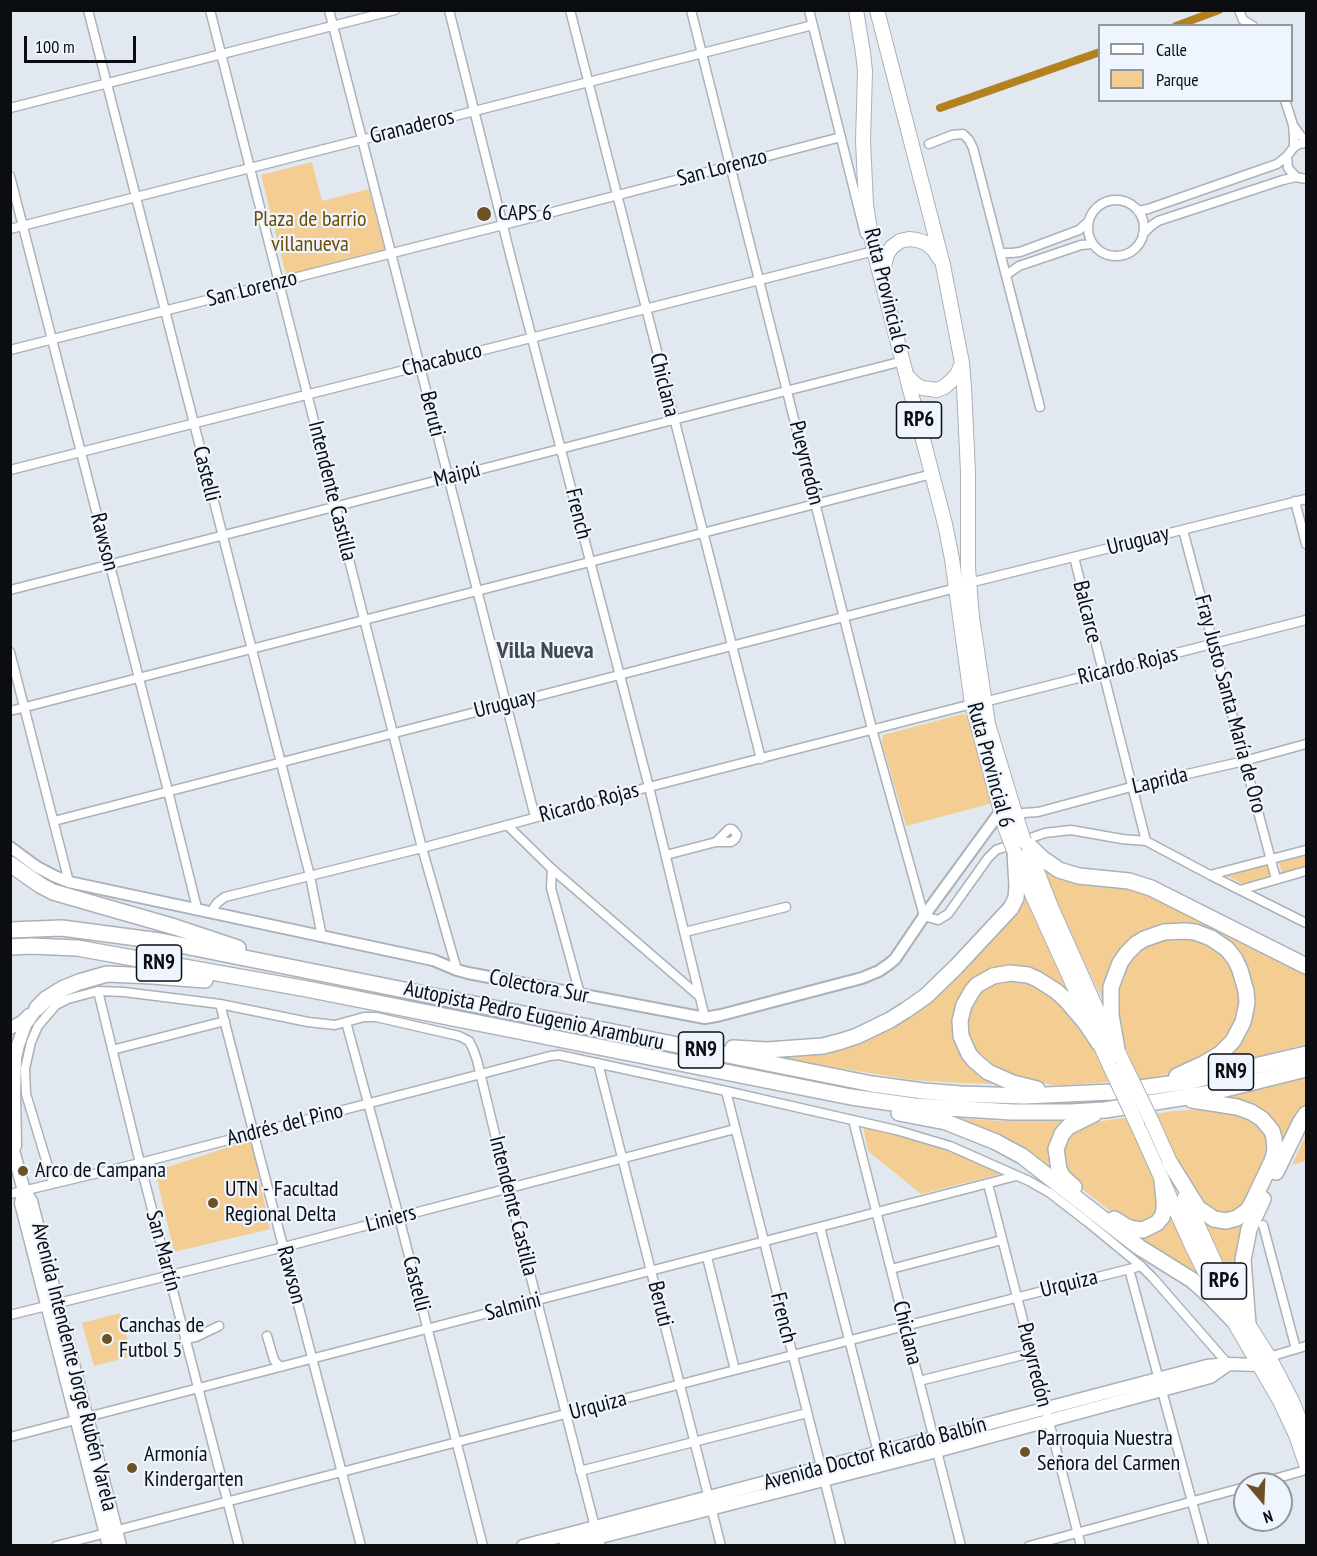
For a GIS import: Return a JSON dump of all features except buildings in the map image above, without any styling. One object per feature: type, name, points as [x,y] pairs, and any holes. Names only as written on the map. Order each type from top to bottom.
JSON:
[{"type":"highway","name":"Ruta Provincial 6","points":[[856,10],[865,71],[863,141],[866,205],[872,252],[881,276],[962,585],[978,703],[1000,812],[1013,823]]},
{"type":"highway","name":"Ruta Provincial 6","points":[[877,10],[943,265],[962,363],[968,472],[962,585]]},
{"type":"highway","points":[[881,276],[887,254],[892,246],[909,239],[926,243],[934,250],[943,265]]},
{"type":"highway","points":[[908,376],[922,388],[937,390],[951,382],[962,363]]},
{"type":"highway","name":"Ruta Provincial 6","points":[[978,703],[994,746],[1023,854],[1099,1043],[1191,1244],[1233,1320],[1292,1401],[1306,1435]]},
{"type":"highway","name":"Ruta Provincial 6","points":[[1023,854],[1052,909],[1097,1010],[1152,1122],[1208,1249],[1248,1324],[1296,1435],[1306,1464]]},
{"type":"highway","points":[[628,1036],[767,1050],[823,1046],[873,1029],[926,996],[1007,914],[1017,892],[1023,854],[1069,873],[1118,879],[1151,888],[1306,966]]},
{"type":"highway","points":[[10,864],[53,892],[175,927],[240,949],[262,961]]},
{"type":"highway","name":"Autopista Pedro Eugenio Aramburu","points":[[10,930],[62,928],[160,941],[828,1076],[941,1093],[1076,1094],[1155,1086],[1212,1076],[1306,1054]]},
{"type":"highway","points":[[1117,1049],[1111,1015],[1111,987],[1120,963],[1136,944],[1155,934],[1185,931],[1211,938],[1227,949],[1240,970],[1246,991],[1245,1014],[1238,1032],[1226,1048],[1212,1060],[1155,1086]]},
{"type":"highway","name":"Autopista Pedro Eugenio Aramburu","points":[[10,947],[77,948],[307,988],[851,1097],[914,1106],[1012,1112],[1105,1110],[1180,1099],[1306,1069]]},
{"type":"highway","points":[[1076,1094],[1025,1087],[1001,1078],[980,1066],[969,1054],[962,1036],[960,1021],[963,1005],[977,986],[993,976],[1010,973],[1028,975],[1047,985],[1066,1000],[1099,1043]]},
{"type":"highway","points":[[37,1008],[46,999],[64,988],[107,974],[165,976],[260,986],[307,988]]},
{"type":"highway","points":[[851,1097],[887,1111],[946,1122],[972,1131],[1010,1149],[1041,1170],[1138,1247],[1192,1280],[1233,1320]]},
{"type":"highway","points":[[1170,1163],[1198,1208],[1215,1219],[1231,1220],[1243,1214],[1252,1203],[1275,1151],[1272,1131],[1262,1119],[1251,1112],[1237,1107],[1180,1099]]},
{"type":"highway","points":[[1105,1110],[1076,1122],[1062,1134],[1056,1155],[1063,1177],[1119,1223],[1143,1230],[1157,1223],[1162,1217],[1164,1200],[1162,1180]]},
{"type":"highway","points":[[1248,1324],[1242,1260],[1246,1239],[1270,1184],[1306,1114]]},
{"type":"main road","points":[[10,1029],[22,1022],[37,1008]]},
{"type":"main road","points":[[13,1155],[15,1058],[25,1025],[37,1008]]},
{"type":"main road","name":"Avenida Intendente Jorge Rubén Varela","points":[[10,1139],[24,1191],[31,1201],[52,1305],[111,1531],[120,1545]]},
{"type":"main road","name":"Avenida Doctor Ricardo Balbín","points":[[566,1545],[710,1503],[1160,1385],[1207,1366],[1264,1361]]},
{"type":"main road","name":"Avenida Intendente Jorge Rubén Varela","points":[[109,1545],[111,1531]]},
{"type":"main road","name":"Avenida Doctor Ricardo Balbín","points":[[523,1545],[598,1536]]},
{"type":"street","name":"Castelli","points":[[88,10],[310,876],[322,937]]},
{"type":"street","name":"Intendente Castilla","points":[[210,10],[422,848],[457,970]]},
{"type":"street","name":"Beruti","points":[[329,10],[536,817]]},
{"type":"street","points":[[10,108],[222,56],[395,10]]},
{"type":"street","name":"French","points":[[449,10],[649,787],[705,1018]]},
{"type":"street","name":"Chiclana","points":[[570,10],[761,759]]},
{"type":"street","name":"Pueyrredón","points":[[691,10],[872,729],[924,916]]},
{"type":"street","points":[[809,10],[872,252]]},
{"type":"street","points":[[1239,10],[1243,20],[1250,24]]},
{"type":"street","name":"Granaderos","points":[[10,229],[813,25]]},
{"type":"street","points":[[1138,211],[1277,164],[1294,147],[1306,142],[1293,125],[1286,102]]},
{"type":"street","points":[[1293,125],[1294,147]]},
{"type":"street","points":[[929,144],[952,135],[963,134],[973,148],[1040,407]]},
{"type":"street","name":"San Lorenzo","points":[[10,350],[841,137]]},
{"type":"street","points":[[1287,156],[1288,168],[1303,180]]},
{"type":"street","name":"Rawson","points":[[10,176],[197,909]]},
{"type":"street","points":[[1089,220],[1089,236],[1093,244],[1107,255],[1124,255],[1132,251],[1150,225],[1158,221],[1283,180],[1303,180]]},
{"type":"street","points":[[1000,253],[1020,252],[1079,230],[1089,220],[1095,209],[1112,200],[1131,204],[1138,211],[1143,219],[1143,234]]},
{"type":"street","points":[[1006,275],[1019,266],[1081,245],[1093,244]]},
{"type":"street","name":"Chacabuco","points":[[10,470],[872,252]]},
{"type":"street","name":"Maipú","points":[[10,590],[903,361]]},
{"type":"street","points":[[10,711],[932,474]]},
{"type":"street","name":"Uruguay","points":[[54,821],[962,585],[1306,499]]},
{"type":"street","points":[[1295,501],[1306,544]]},
{"type":"street","name":"Fray Justo Santa María de Oro","points":[[1183,530],[1275,879]]},
{"type":"street","name":"Balcarce","points":[[1074,557],[1146,841]]},
{"type":"street","name":"Ricardo Rojas","points":[[211,912],[225,897],[422,848],[872,729],[1306,620]]},
{"type":"street","points":[[10,652],[69,882]]},
{"type":"street","name":"Laprida","points":[[1013,823],[1023,813],[1038,812],[1306,744]]},
{"type":"street","name":"Colectora Sur","points":[[10,847],[37,867],[69,882],[433,960],[457,970],[705,1018],[862,978],[895,959],[1000,812]]},
{"type":"street","points":[[507,825],[552,869],[699,996]]},
{"type":"street","points":[[924,916],[933,920],[944,918],[996,850],[1035,836],[1054,831],[1071,830],[1146,841],[1306,923]]},
{"type":"street","points":[[666,855],[716,842]]},
{"type":"street","points":[[1210,875],[1306,850]]},
{"type":"street","points":[[552,869],[551,888],[580,994]]},
{"type":"street","points":[[1240,890],[1306,871]]},
{"type":"street","points":[[685,932],[786,907]]},
{"type":"street","points":[[53,1183],[26,1094],[25,1069],[27,1056],[38,1026],[56,1005],[68,999],[98,991],[124,992],[220,1004],[308,1022],[335,1025],[346,1022]]},
{"type":"street","name":"San Martín","points":[[98,991],[239,1545]]},
{"type":"street","name":"Rawson","points":[[220,1004],[362,1545]]},
{"type":"street","name":"Intendente Castilla","points":[[346,1022],[364,1017],[376,1017],[459,1036],[469,1041],[473,1049],[598,1536]]},
{"type":"street","points":[[112,1050],[225,1021]]},
{"type":"street","name":"Castelli","points":[[346,1022],[399,1217],[483,1545]]},
{"type":"street","name":"Andrés del Pino","points":[[10,1194],[140,1163],[550,1056],[560,1055],[598,1063]]},
{"type":"street","points":[[598,1063],[896,1130],[950,1146],[1029,1181],[1050,1193],[1141,1266],[1228,1364]]},
{"type":"street","name":"Beruti","points":[[598,1063],[721,1545]]},
{"type":"street","name":"French","points":[[726,1091],[841,1545]]},
{"type":"street","name":"Chiclana","points":[[853,1120],[961,1545]]},
{"type":"street","name":"Liniers","points":[[10,1316],[735,1129]]},
{"type":"street","name":"Salmini","points":[[10,1437],[1016,1176]]},
{"type":"street","name":"Pueyrredón","points":[[988,1184],[1081,1545]]},
{"type":"street","points":[[1263,1225],[1296,1349]]},
{"type":"street","points":[[820,1227],[880,1459]]},
{"type":"street","points":[[891,1269],[1002,1240]]},
{"type":"street","points":[[707,1257],[735,1370]]},
{"type":"street","name":"Urquiza","points":[[56,1545],[1141,1266]]},
{"type":"street","points":[[1129,1269],[1204,1545]]},
{"type":"street","points":[[185,1338],[196,1337],[219,1326]]},
{"type":"street","points":[[267,1336],[274,1360],[280,1367]]},
{"type":"street","points":[[1264,1361],[1306,1346]]},
{"type":"street","points":[[919,1381],[1031,1353]]},
{"type":"street","points":[[580,1471],[807,1413]]},
{"type":"street","points":[[1029,1545],[1233,1490]]},
{"type":"green space","name":"Plaza de barrio villanueva","points":[[312,162],[322,201],[369,189],[385,250],[286,275],[261,175]]},
{"type":"green space","points":[[963,714],[970,718],[993,803],[906,826],[882,743],[883,735]]},
{"type":"green space","points":[[1306,853],[1306,868],[1283,875],[1278,860]]},
{"type":"green space","points":[[1025,857],[1131,1063],[1118,1027],[1118,979],[1135,952],[1164,936],[1207,940],[1232,963],[1243,1009],[1225,1045],[1173,1073],[1146,1079],[1054,1085],[1024,1080],[992,1068],[970,1046],[964,1018],[983,986],[1018,976],[1050,991],[1086,1035],[1103,1066],[1022,859]]},
{"type":"green space","points":[[1039,861],[1125,884],[1306,969],[1306,1044],[1207,1070],[1251,1011],[1217,935],[1143,936],[1103,1001]]},
{"type":"green space","points":[[1266,863],[1271,876],[1243,884],[1224,874]]},
{"type":"green space","points":[[1022,890],[1073,1001],[1058,987],[986,973],[955,1031],[1004,1084],[913,1080],[752,1054],[783,1053],[901,1017]]},
{"type":"green space","points":[[1306,1078],[1306,1109],[1254,1210],[1237,1288],[1198,1212],[1237,1223],[1278,1134],[1217,1100]]},
{"type":"green space","points":[[1206,1109],[1231,1110],[1261,1124],[1272,1147],[1249,1203],[1234,1216],[1209,1210],[1185,1177],[1159,1120],[1131,1125],[1160,1192],[1159,1214],[1142,1225],[1119,1218],[1076,1184],[1062,1165],[1063,1141],[1068,1135],[1088,1123]]},
{"type":"green space","points":[[944,1117],[998,1121],[1069,1120],[1070,1123],[1064,1126],[1056,1137],[1052,1151],[1054,1166],[1059,1177],[1118,1227],[1129,1233],[1143,1235],[1155,1231],[1165,1222],[1171,1212],[1205,1285],[1125,1234],[1019,1150],[985,1132]]},
{"type":"green space","points":[[863,1126],[896,1132],[949,1148],[1000,1174],[921,1194],[868,1151]]},
{"type":"green space","points":[[1306,1135],[1306,1161],[1292,1165],[1301,1145]]},
{"type":"green space","name":"UTN - Facultad Regional Delta","points":[[251,1140],[270,1229],[174,1252],[155,1171]]},
{"type":"green space","name":"Canchas de Futbol 5","points":[[120,1313],[132,1356],[94,1366],[82,1323]]},
{"type":"waterway","points":[[1181,24],[1219,10]]},
{"type":"waterway","points":[[940,108],[1098,53]]},
{"type":"place","name":"CAPS 6","points":[[484,214]]},
{"type":"place","name":"Arco de Campana","points":[[23,1171]]},
{"type":"place","name":"UTN - Facultad Regional Delta","points":[[213,1203]]},
{"type":"place","name":"Canchas de Futbol 5","points":[[107,1339]]},
{"type":"place","name":"Parroquia Nuestra Señora del Carmen","points":[[1025,1452]]},
{"type":"place","name":"Armonía Kindergarten","points":[[132,1468]]},
{"type":"district","name":"Villa Nueva","points":[[545,651]]}]
